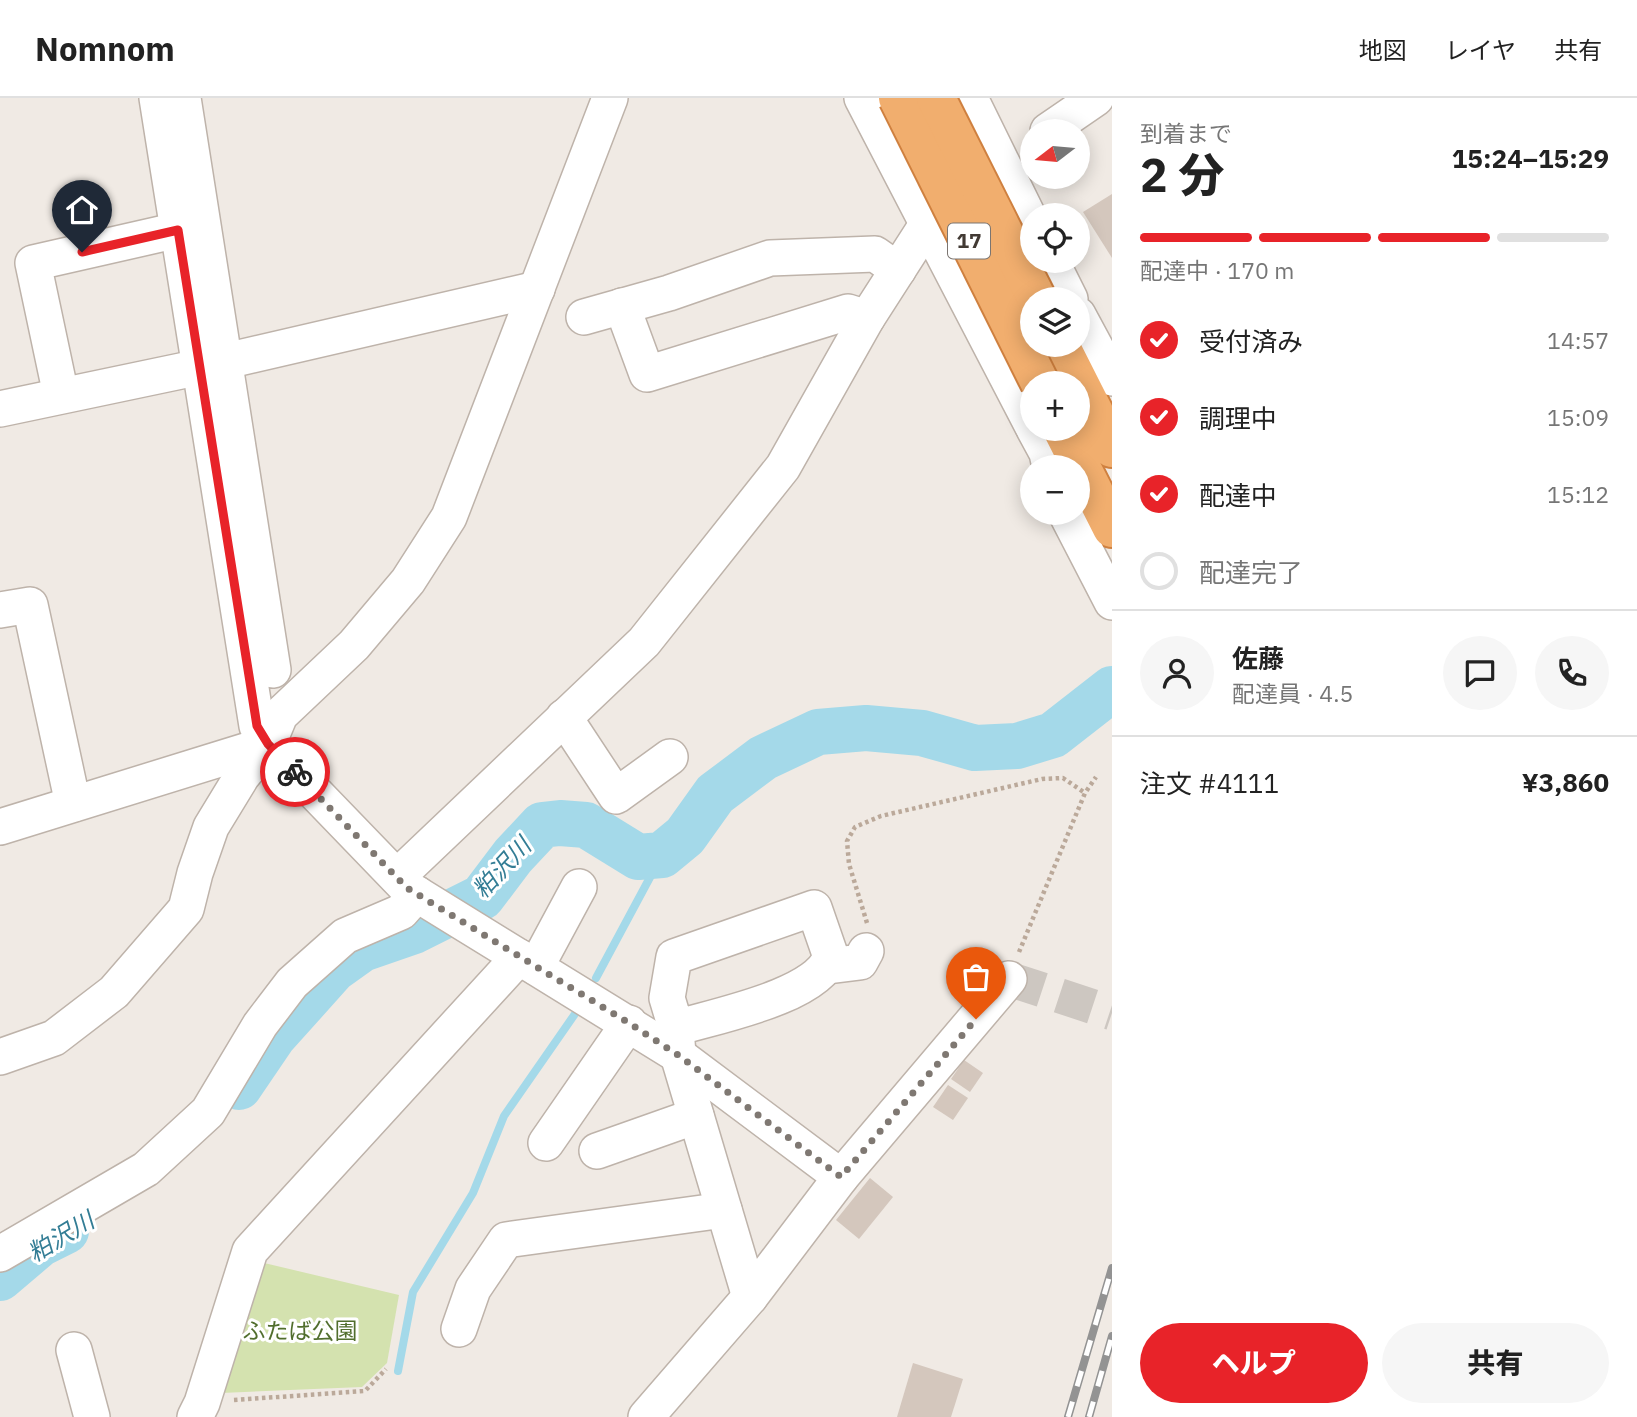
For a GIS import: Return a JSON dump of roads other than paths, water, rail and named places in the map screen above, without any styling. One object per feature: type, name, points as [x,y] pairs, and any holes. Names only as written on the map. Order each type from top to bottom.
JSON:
[{"type":"highway","name":"17","points":[[898,98],[1034,371]]},
{"type":"highway","name":"17","points":[[936,98],[1031,287]]},
{"type":"highway","points":[[1066,357],[1112,448]]},
{"type":"highway","points":[[1068,441],[1112,528]]},
{"type":"street","points":[[157,98],[178,230],[213,364]]},
{"type":"street","points":[[183,98],[257,726],[274,730],[407,885],[629,1023],[677,1042],[841,1177]]},
{"type":"street","points":[[0,1057],[54,1038],[114,992],[177,920],[186,909],[211,827],[242,776],[274,730],[354,645],[408,581],[449,517],[610,98]]},
{"type":"street","points":[[862,98],[1020,402]]},
{"type":"street","points":[[970,98],[1022,203]]},
{"type":"street","points":[[1065,119],[1096,98]]},
{"type":"street","points":[[0,1254],[146,1168],[208,1112],[260,1025],[292,983],[345,936],[401,912],[407,885],[564,717],[644,642],[783,467],[867,318],[898,270],[932,232],[975,232],[991,223],[1010,177],[1020,161]]},
{"type":"street","points":[[61,395],[33,263],[178,230]]},
{"type":"street","points":[[584,317],[668,293],[770,258],[875,254],[898,270]]},
{"type":"street","points":[[0,409],[213,364],[537,289]]},
{"type":"street","points":[[622,306],[648,374],[848,312],[867,318]]},
{"type":"street","points":[[1090,337],[1112,378]]},
{"type":"street","points":[[1072,525],[1112,602]]},
{"type":"street","points":[[0,610],[30,605],[73,804]]},
{"type":"street","points":[[564,717],[607,802],[670,758]]},
{"type":"street","points":[[0,827],[73,804],[274,730]]},
{"type":"street","points":[[193,1413],[250,1251],[528,962],[579,887]]},
{"type":"street","points":[[677,1042],[793,992],[813,980],[828,966],[831,957],[814,908],[674,957],[667,998],[677,1042],[696,1116],[750,1297]]},
{"type":"street","points":[[828,966],[860,962],[866,951]]},
{"type":"street","points":[[646,1417],[750,1297],[841,1177],[1009,979]]},
{"type":"street","points":[[546,1143],[629,1023]]},
{"type":"street","points":[[597,1151],[696,1116]]},
{"type":"street","points":[[459,1329],[473,1289],[506,1240],[724,1210]]},
{"type":"street","points":[[74,1350],[92,1417]]},
{"type":"waterway","name":"粕沢川","points":[[239,1087],[273,1037],[334,969],[362,949],[414,931],[482,897],[513,856],[542,825],[586,825],[638,857],[662,855],[685,836],[715,794],[763,758],[818,732],[866,728],[922,733],[975,748],[1017,746],[1053,735],[1112,689]]},
{"type":"waterway","points":[[596,978],[662,855]]},
{"type":"waterway","points":[[398,1371],[413,1292],[473,1193],[504,1116],[577,1011]]},
{"type":"waterway","name":"粕沢川","points":[[0,1278],[40,1244],[66,1231]]},
{"type":"tunnel","points":[[1009,979],[1112,1013]]},
{"type":"railway","points":[[1068,1417],[1112,1268]]},
{"type":"railway","points":[[1089,1417],[1112,1336]]},
{"type":"park label","name":"ふたば公園","points":[[300,1331]]}]
